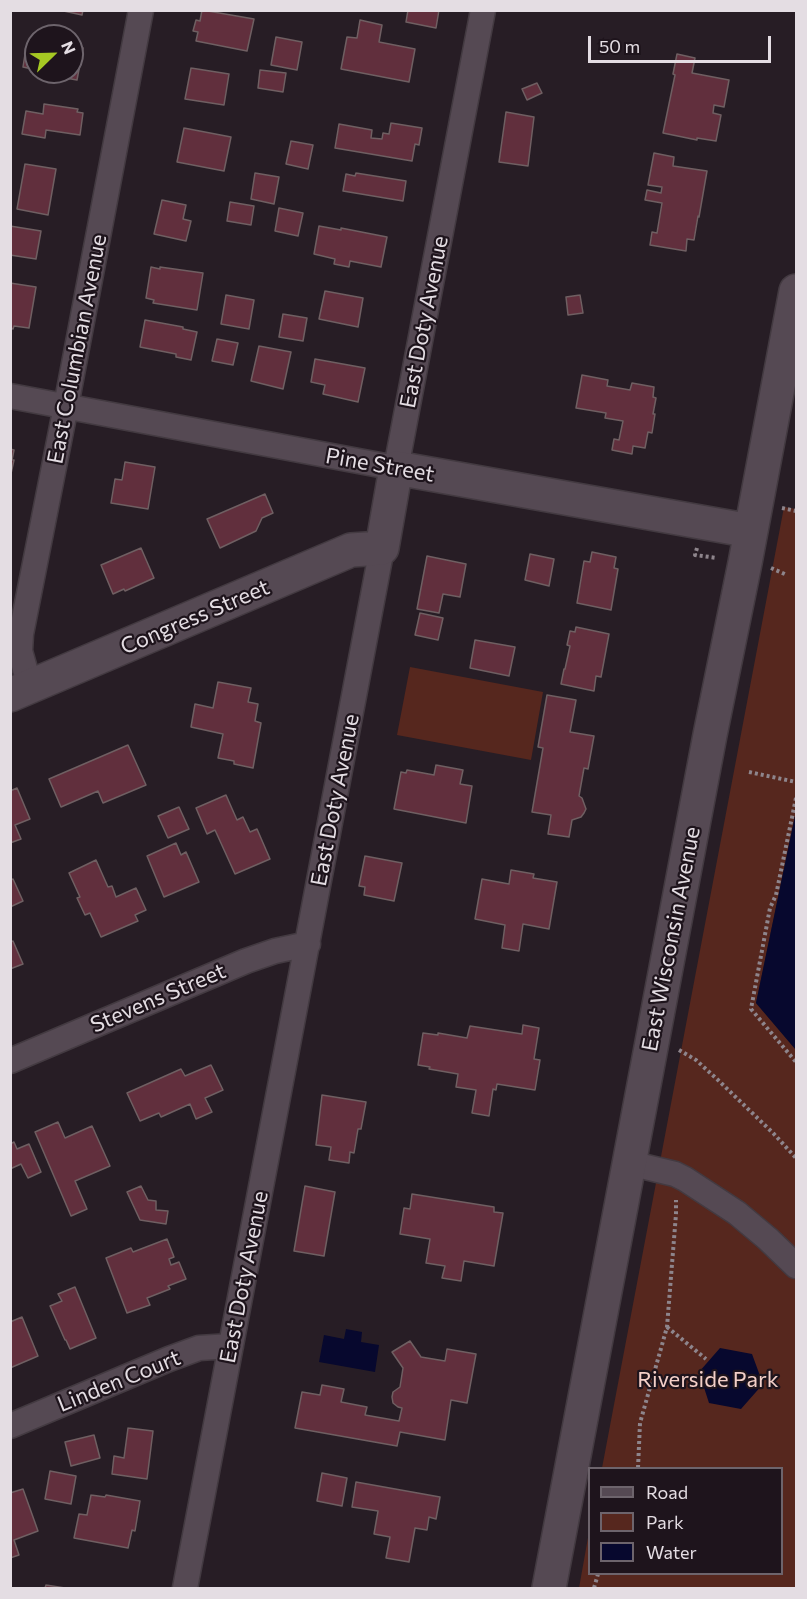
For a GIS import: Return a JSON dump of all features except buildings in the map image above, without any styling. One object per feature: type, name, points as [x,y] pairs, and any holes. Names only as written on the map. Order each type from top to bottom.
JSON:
[{"type":"main road","name":"East Wisconsin Avenue","points":[[549,1588],[796,291]]},
{"type":"main road","name":"Pine Street","points":[[396,468],[751,531]]},
{"type":"main road","name":"East Doty Avenue","points":[[382,548],[396,468]]},
{"type":"main road","name":"Congress Street","points":[[20,691],[351,550],[382,548]]},
{"type":"street","name":"East Columbian Avenue","points":[[20,691],[21,634],[141,10]]},
{"type":"street","name":"East Doty Avenue","points":[[396,468],[483,10]]},
{"type":"street","name":"Pine Street","points":[[10,396],[396,468]]},
{"type":"street","name":"East Doty Avenue","points":[[185,1588],[382,548]]},
{"type":"street","name":"Stevens Street","points":[[10,1061],[246,961],[275,951],[308,944]]},
{"type":"street","points":[[629,1163],[675,1174],[685,1179],[736,1213],[796,1266]]},
{"type":"street","name":"Linden Court","points":[[10,1426],[199,1348],[231,1346]]},
{"type":"path","points":[[749,772],[796,782]]},
{"type":"path","points":[[796,798],[776,895],[770,908],[751,1009],[796,1062]]},
{"type":"path","points":[[652,1042],[678,1050],[696,1060],[796,1158]]},
{"type":"path","points":[[638,1467],[640,1423],[667,1327],[676,1191]]},
{"type":"path","points":[[667,1327],[706,1359]]},
{"type":"green space","name":"Riverside Park","points":[[784,507],[796,509],[796,811],[756,1003],[796,1050],[796,1588],[579,1588],[588,1538],[588,1575],[783,1575],[783,1467],[602,1467]]},
{"type":"green space","points":[[410,667],[543,692],[531,760],[397,735]]},
{"type":"water","points":[[796,811],[796,1050],[756,1003]]},
{"type":"water","points":[[346,1329],[362,1332],[361,1342],[379,1345],[375,1372],[319,1362],[324,1335],[344,1339]]},
{"type":"water","points":[[720,1348],[752,1354],[763,1384],[741,1409],[709,1403],[699,1372]]}]
